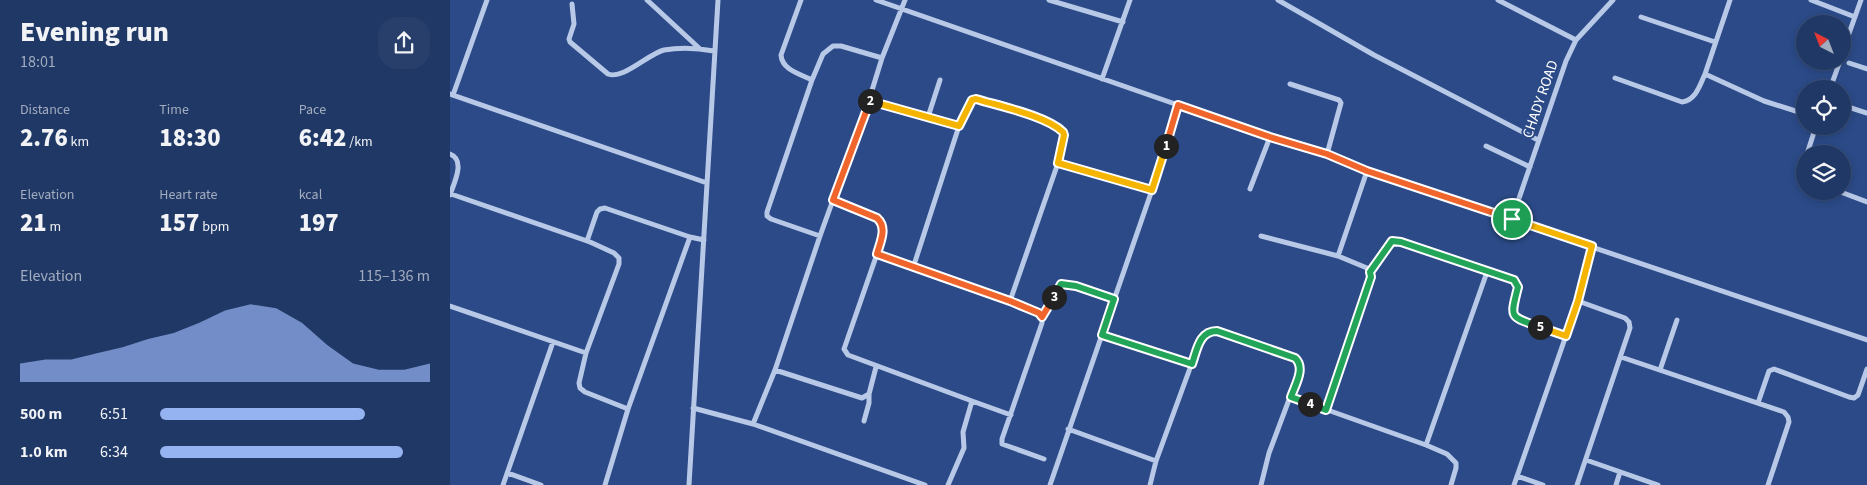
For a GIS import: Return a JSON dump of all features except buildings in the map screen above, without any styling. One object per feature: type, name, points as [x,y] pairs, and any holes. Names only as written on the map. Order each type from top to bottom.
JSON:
[{"type":"street","points":[[487,0],[451,94],[707,183]]},
{"type":"street","points":[[647,0],[699,48]]},
{"type":"street","points":[[689,485],[718,0]]},
{"type":"street","points":[[800,0],[781,54],[782,62],[786,67],[812,80]]},
{"type":"street","points":[[876,0],[1270,137],[1327,154],[1367,171],[1867,340]]},
{"type":"street","points":[[753,424],[775,370],[882,58],[905,0]]},
{"type":"street","points":[[1049,0],[1122,22]]},
{"type":"street","points":[[1102,79],[1130,0]]},
{"type":"street","points":[[1278,0],[1374,54],[1538,140]]},
{"type":"street","points":[[1498,0],[1576,40]]},
{"type":"street","name":"CHADY ROAD","points":[[1512,219],[1566,61],[1576,40],[1614,0]]},
{"type":"street","points":[[1615,78],[1682,102],[1690,99],[1695,94],[1705,74],[1730,0]]},
{"type":"street","points":[[1811,0],[1856,17]]},
{"type":"street","points":[[1851,30],[1862,0]]},
{"type":"street","points":[[572,4],[574,24],[569,39],[570,42],[612,76],[620,74],[662,51],[699,48],[714,51]]},
{"type":"street","points":[[1641,16],[1715,42]]},
{"type":"street","points":[[820,236],[771,219],[767,212],[812,80],[823,54],[833,46],[841,46],[882,58]]},
{"type":"street","points":[[1851,64],[1867,69]]},
{"type":"street","points":[[1705,74],[1764,101],[1796,111]]},
{"type":"street","points":[[928,117],[940,80]]},
{"type":"street","points":[[1290,84],[1339,100],[1341,103],[1327,154]]},
{"type":"street","points":[[913,268],[959,126],[970,102],[976,99],[1042,119],[1063,132],[1064,135],[1058,163],[1010,301]]},
{"type":"street","points":[[869,100],[959,126]]},
{"type":"street","points":[[1050,485],[1152,190],[1178,105]]},
{"type":"street","points":[[1851,108],[1867,113]]},
{"type":"street","points":[[1250,189],[1270,137]]},
{"type":"street","points":[[1486,146],[1530,167]]},
{"type":"street","points":[[450,154],[455,156],[459,166],[450,195],[587,241],[614,253],[619,258],[619,264],[586,353],[579,383],[580,388],[585,392],[628,409]]},
{"type":"street","points":[[1058,163],[1152,190]]},
{"type":"street","points":[[1338,256],[1367,171]]},
{"type":"street","points":[[1851,196],[1867,202]]},
{"type":"street","points":[[833,200],[877,218],[882,222],[884,228],[877,254],[844,349],[848,356],[1011,414]]},
{"type":"street","points":[[587,241],[598,212],[600,209],[605,208],[704,240]]},
{"type":"street","points":[[1261,236],[1338,256],[1368,268],[1370,272],[1371,277],[1326,410]]},
{"type":"street","points":[[605,485],[628,409],[690,237]]},
{"type":"street","points":[[1370,272],[1392,241],[1401,242],[1487,272],[1490,271],[1514,280],[1517,283],[1518,287],[1512,311],[1516,318],[1566,336]]},
{"type":"street","points":[[1514,485],[1578,301],[1592,246]]},
{"type":"street","points":[[877,254],[1010,301],[1039,313],[1042,317]]},
{"type":"street","points":[[1426,445],[1487,272]]},
{"type":"street","points":[[1044,459],[1002,444],[1002,439],[1035,346],[1042,317],[1061,284],[1076,286],[1114,299]]},
{"type":"street","points":[[1577,485],[1630,328],[1629,322],[1625,318],[1578,301]]},
{"type":"street","points":[[450,308],[586,353]]},
{"type":"street","points":[[1660,370],[1677,320]]},
{"type":"street","points":[[1150,485],[1156,461],[1192,364],[1204,335],[1209,331],[1225,334],[1295,358],[1298,361],[1299,373],[1270,453],[1261,485]]},
{"type":"street","points":[[1102,335],[1192,364]]},
{"type":"street","points":[[504,485],[552,342]]},
{"type":"street","points":[[1621,357],[1784,412],[1790,422],[1768,485]]},
{"type":"street","points":[[864,421],[876,367]]},
{"type":"street","points":[[1758,403],[1769,371],[1774,369],[1849,398],[1854,398],[1858,395],[1867,369]]},
{"type":"street","points":[[775,370],[862,398],[869,394]]},
{"type":"street","points":[[1291,397],[1447,454],[1456,463],[1451,485]]},
{"type":"street","points":[[948,485],[964,448],[963,432],[972,401]]},
{"type":"street","points":[[693,408],[753,424],[925,485]]},
{"type":"street","points":[[1068,429],[1156,461]]},
{"type":"street","points":[[1586,460],[1658,485]]},
{"type":"street","points":[[1616,485],[1620,472]]},
{"type":"street","points":[[508,473],[541,485]]},
{"type":"street","points":[[1517,476],[1543,485]]},
{"type":"route","points":[[976,99],[1042,119],[1061,129],[1064,135],[1058,163],[1152,190],[1178,105],[1270,137],[1327,154],[1367,171],[1512,219],[1592,246],[1578,301],[1566,336],[1516,318],[1513,315],[1512,311],[1518,287],[1514,280],[1401,242],[1392,241],[1370,272],[1371,277],[1326,410],[1291,397],[1300,367],[1295,358],[1217,331],[1209,331],[1200,340],[1192,364],[1102,335],[1114,299],[1076,286],[1061,284],[1042,317],[1039,313],[1010,301],[877,254],[884,228],[882,222],[877,218],[833,200],[869,100],[959,126],[970,102],[976,99]]}]
